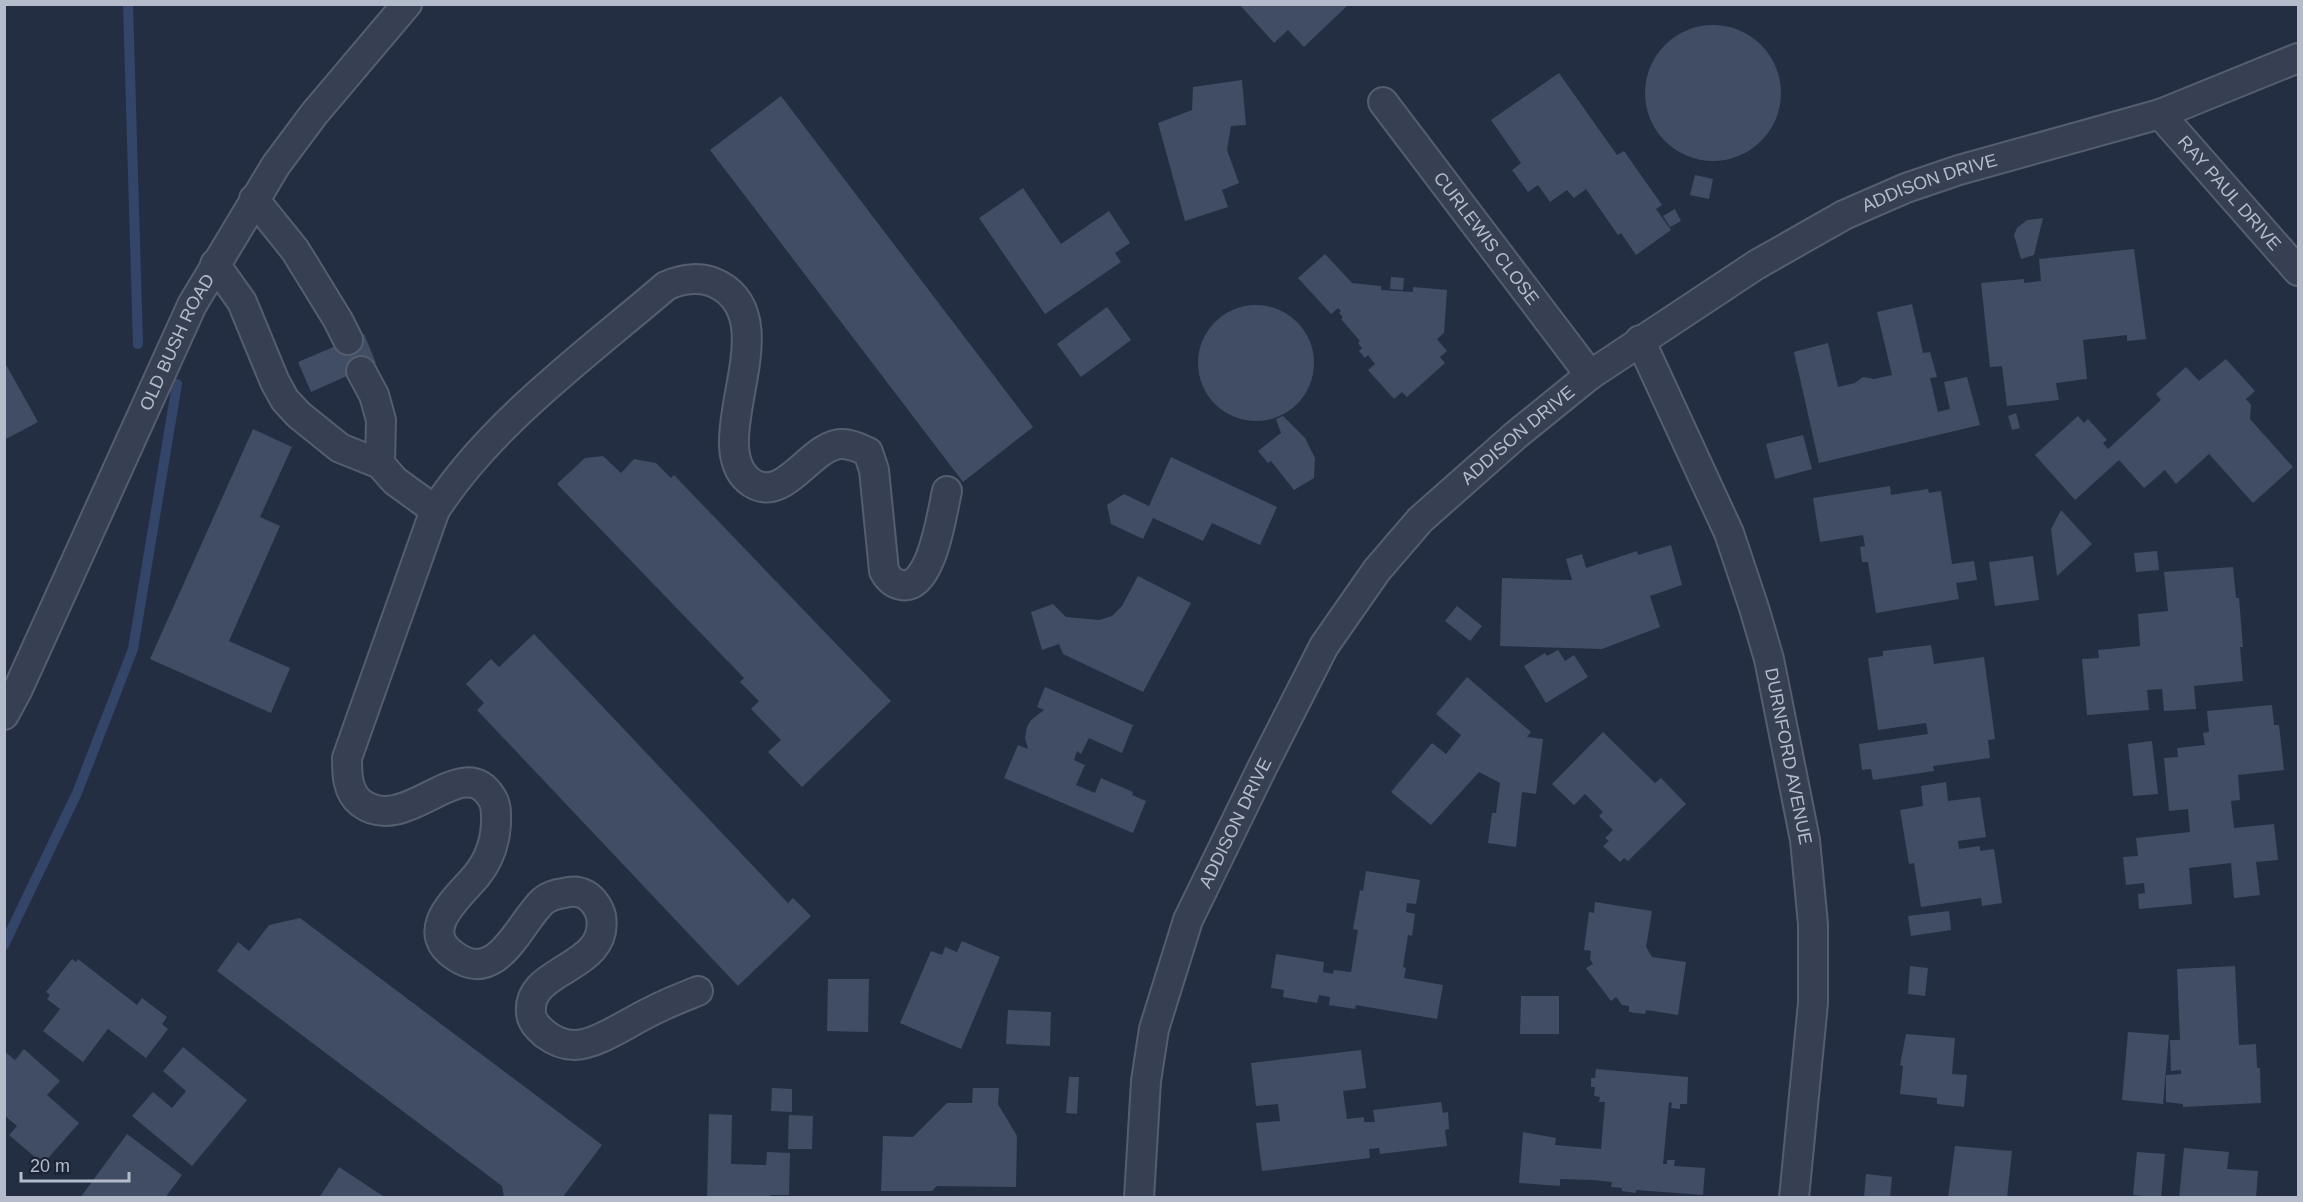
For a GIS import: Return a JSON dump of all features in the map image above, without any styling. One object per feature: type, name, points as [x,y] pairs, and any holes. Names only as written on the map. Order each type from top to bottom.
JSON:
[{"type":"street","name":"OLD BUSH ROAD","points":[[4,715],[11,680],[165,360],[215,264],[254,199],[314,114],[407,4]]},
{"type":"street","name":"ADDISON DRIVE","points":[[1139,1197],[1146,1082],[1154,1029],[1188,920],[1324,646],[1377,570],[1420,520],[1516,435],[1590,375],[1756,265],[1844,215],[1906,188],[1959,170],[2160,114],[2298,58]]},
{"type":"street","name":"CURLEWIS CLOSE","points":[[1383,102],[1590,375]]},
{"type":"street","name":"RAY PAUL DRIVE","points":[[2160,114],[2298,271]]},
{"type":"street","points":[[254,199],[295,250],[347,337]]},
{"type":"street","points":[[215,264],[242,302],[274,382],[285,400],[299,415],[340,448],[380,464],[395,481],[435,510]]},
{"type":"street","points":[[698,991],[585,1043],[575,1045],[556,1041],[538,1027],[531,1014],[531,1005],[540,987],[586,955],[596,944],[600,937],[601,916],[594,902],[582,893],[571,891],[549,896],[532,913],[506,950],[488,962],[465,961],[455,956],[443,942],[440,925],[450,905],[478,874],[487,859],[496,821],[496,806],[492,797],[480,785],[459,783],[447,786],[412,805],[386,812],[365,806],[351,792],[347,758],[435,510],[465,467],[545,389],[666,286],[688,279],[714,282],[725,288],[740,305],[744,315],[748,337],[735,424],[735,451],[740,470],[751,482],[758,486],[769,487],[790,479],[818,453],[830,446],[843,444],[868,452],[874,470],[884,571],[888,579],[901,585],[916,582],[929,564],[947,491]]},
{"type":"street","name":"DURNFORD AVENUE","points":[[1640,340],[1730,533],[1769,659],[1806,840],[1813,924],[1813,1003],[1794,1197]]},
{"type":"street","points":[[361,370],[374,394],[381,420],[380,464]]},
{"type":"building","points":[[1239,4],[1349,4],[1304,47],[1288,30],[1274,43]]},
{"type":"building","points":[[1713,25],[1739,30],[1761,45],[1776,67],[1781,93],[1776,119],[1761,141],[1739,156],[1713,161],[1687,156],[1665,141],[1650,119],[1645,93],[1650,67],[1665,45],[1687,30]]},
{"type":"building","points":[[1559,73],[1617,155],[1624,151],[1662,205],[1656,209],[1671,230],[1636,255],[1621,233],[1618,235],[1586,189],[1574,198],[1567,190],[1550,202],[1538,185],[1528,192],[1512,170],[1521,163],[1491,120]]},
{"type":"building","points":[[1242,80],[1246,125],[1231,126],[1227,150],[1239,183],[1222,190],[1228,207],[1185,221],[1158,123],[1192,110],[1193,87]]},
{"type":"building","points":[[781,96],[1033,427],[963,482],[710,150]]},
{"type":"building","points":[[1695,175],[1713,179],[1709,199],[1690,195]]},
{"type":"building","points":[[1023,188],[1061,244],[1109,211],[1130,243],[1115,253],[1121,262],[1045,314],[979,218]]},
{"type":"building","points":[[1675,209],[1681,221],[1670,227],[1663,216]]},
{"type":"building","points":[[2043,218],[2034,255],[2021,259],[2014,235],[2017,228],[2027,220]]},
{"type":"building","points":[[2134,249],[2146,339],[2127,341],[2127,335],[2083,340],[2087,379],[2056,383],[2059,400],[2007,406],[2002,366],[1990,367],[1981,283],[2024,279],[2024,283],[2041,281],[2039,259]]},
{"type":"building","points":[[1325,254],[1352,283],[1381,286],[1381,290],[1413,292],[1413,287],[1447,290],[1444,333],[1437,339],[1447,351],[1440,357],[1445,363],[1407,397],[1402,392],[1394,399],[1368,370],[1375,364],[1368,355],[1365,358],[1359,351],[1362,348],[1358,343],[1360,341],[1341,319],[1343,317],[1339,313],[1341,311],[1338,308],[1331,314],[1298,278]]},
{"type":"building","points":[[1391,277],[1404,278],[1403,290],[1390,289]]},
{"type":"building","points":[[1912,304],[1923,353],[1930,352],[1937,377],[1930,378],[1938,412],[1950,409],[1944,382],[1967,377],[1980,425],[1819,463],[1794,352],[1828,343],[1838,387],[1855,383],[1863,377],[1874,379],[1892,375],[1877,312]]},
{"type":"building","points":[[1256,305],[1278,309],[1297,322],[1310,341],[1314,363],[1310,385],[1297,404],[1278,417],[1256,421],[1234,417],[1215,404],[1202,385],[1198,363],[1202,341],[1215,322],[1234,309]]},
{"type":"building","points":[[1107,307],[1131,340],[1081,377],[1057,344]]},
{"type":"building","points":[[364,334],[376,363],[311,392],[298,362]]},
{"type":"building","points":[[2226,359],[2255,391],[2246,399],[2251,405],[2250,419],[2293,467],[2253,503],[2209,454],[2176,484],[2165,470],[2144,488],[2119,460],[2075,500],[2035,455],[2078,416],[2084,423],[2088,419],[2107,440],[2103,443],[2108,449],[2161,400],[2156,394],[2186,367],[2199,381]]},
{"type":"building","points":[[4,361],[38,422],[4,440]]},
{"type":"building","points":[[2016,413],[2020,428],[2012,430],[2008,416]]},
{"type":"building","points":[[1283,416],[1305,438],[1315,458],[1314,478],[1294,490],[1271,461],[1268,463],[1258,451],[1281,433],[1276,419]]},
{"type":"building","points":[[253,429],[292,447],[260,517],[280,526],[229,641],[290,668],[271,713],[150,659]]},
{"type":"building","points":[[1803,435],[1812,469],[1775,479],[1766,444]]},
{"type":"building","points":[[603,456],[621,473],[634,459],[656,463],[671,478],[674,475],[891,701],[802,787],[768,752],[781,740],[751,709],[759,701],[740,682],[744,678],[557,484],[585,458]]},
{"type":"building","points":[[1171,457],[1277,507],[1260,545],[1212,523],[1203,541],[1153,518],[1143,539],[1111,524],[1107,505],[1124,494],[1149,506]]},
{"type":"building","points":[[1890,486],[1891,495],[1928,489],[1929,493],[1941,491],[1952,564],[1974,561],[1977,580],[1956,583],[1959,599],[1876,613],[1868,562],[1862,562],[1860,547],[1865,546],[1863,535],[1820,542],[1813,498]]},
{"type":"building","points":[[2061,510],[2092,544],[2057,576],[2051,529]]},
{"type":"building","points":[[1671,545],[1682,585],[1650,596],[1660,627],[1602,649],[1500,646],[1502,578],[1572,580],[1566,559],[1582,554],[1586,568],[1637,551],[1638,555]]},
{"type":"building","points":[[2157,551],[2159,570],[2136,572],[2134,553]]},
{"type":"building","points":[[2033,556],[2039,600],[1995,606],[1989,562]]},
{"type":"building","points":[[2233,567],[2236,598],[2239,598],[2243,681],[2194,686],[2196,709],[2164,711],[2162,689],[2147,690],[2149,710],[2087,715],[2082,659],[2099,658],[2098,650],[2140,646],[2138,614],[2168,611],[2164,572]]},
{"type":"building","points":[[1138,576],[1191,603],[1143,692],[1063,654],[1059,644],[1042,650],[1031,612],[1053,604],[1066,617],[1099,620],[1112,616],[1122,606]]},
{"type":"building","points":[[1457,606],[1482,626],[1470,641],[1445,621]]},
{"type":"building","points":[[534,634],[788,903],[793,898],[811,916],[738,986],[477,710],[484,703],[466,684],[491,659],[499,667]]},
{"type":"building","points":[[1931,645],[1934,664],[1984,657],[1995,739],[1988,740],[1990,758],[1933,766],[1934,771],[1873,780],[1871,769],[1862,770],[1859,744],[1928,734],[1926,723],[1878,730],[1868,658],[1883,656],[1883,651]]},
{"type":"building","points":[[1558,650],[1565,661],[1574,655],[1588,677],[1546,703],[1524,666],[1545,653],[1547,656]]},
{"type":"building","points":[[1467,677],[1531,732],[1527,737],[1543,739],[1536,794],[1522,792],[1516,847],[1488,843],[1492,813],[1496,813],[1500,783],[1479,772],[1431,825],[1391,792],[1432,743],[1446,754],[1461,735],[1436,714]]},
{"type":"building","points":[[1045,687],[1133,725],[1122,753],[1089,738],[1081,754],[1077,751],[1074,760],[1085,765],[1076,785],[1095,793],[1101,778],[1133,792],[1132,795],[1146,801],[1133,833],[1004,778],[1018,745],[1028,749],[1025,738],[1027,727],[1031,720],[1044,710],[1037,707]]},
{"type":"building","points":[[2272,705],[2274,725],[2279,725],[2284,770],[2238,775],[2240,800],[2231,801],[2234,828],[2274,824],[2278,860],[2256,862],[2260,895],[2234,898],[2231,863],[2189,868],[2192,904],[2139,909],[2138,894],[2145,893],[2144,883],[2126,885],[2123,857],[2138,856],[2136,838],[2190,832],[2188,809],[2169,811],[2164,758],[2178,757],[2177,748],[2205,745],[2203,733],[2209,732],[2207,711]]},
{"type":"building","points":[[1603,732],[1655,783],[1661,778],[1686,804],[1628,861],[1624,858],[1620,862],[1603,846],[1609,841],[1605,838],[1613,830],[1599,816],[1603,812],[1585,794],[1574,805],[1552,784]]},
{"type":"building","points":[[2152,741],[2158,794],[2133,796],[2128,744]]},
{"type":"building","points":[[1946,782],[1948,801],[1980,797],[1986,837],[1958,841],[1959,849],[1980,846],[1980,851],[1994,849],[2002,903],[1982,906],[1981,898],[1921,907],[1914,863],[1909,864],[1900,810],[1923,806],[1921,786]]},
{"type":"building","points":[[1366,871],[1420,880],[1416,904],[1407,903],[1406,912],[1415,914],[1412,936],[1408,935],[1403,967],[1406,968],[1404,978],[1443,985],[1437,1019],[1356,1005],[1355,1009],[1329,1005],[1330,997],[1319,995],[1317,1003],[1283,997],[1284,990],[1271,988],[1276,954],[1324,962],[1323,972],[1333,974],[1334,970],[1351,972],[1358,930],[1353,929]]},
{"type":"building","points":[[1595,902],[1652,911],[1646,947],[1652,957],[1686,962],[1678,1015],[1646,1010],[1645,1014],[1629,1012],[1629,1006],[1622,1005],[1616,997],[1611,1001],[1586,968],[1593,964],[1590,959],[1591,951],[1584,950],[1589,912],[1594,913]]},
{"type":"building","points":[[1949,911],[1951,930],[1911,936],[1908,916]]},
{"type":"building","points":[[300,918],[602,1145],[562,1198],[504,1198],[502,1186],[217,971],[238,942],[249,951],[269,925]]},
{"type":"building","points":[[962,941],[1000,957],[961,1049],[900,1023],[931,951],[942,955],[945,947],[957,952]]},
{"type":"building","points":[[72,959],[76,962],[78,959],[137,1005],[142,998],[167,1017],[162,1024],[168,1029],[146,1058],[108,1029],[83,1062],[43,1031],[60,1009],[47,999],[50,995],[46,992]]},
{"type":"building","points":[[1910,966],[1928,968],[1925,996],[1908,994]]},
{"type":"building","points":[[2235,966],[2239,1045],[2256,1044],[2257,1068],[2260,1068],[2261,1103],[2183,1107],[2183,1104],[2166,1102],[2166,1075],[2181,1074],[2181,1070],[2171,1071],[2170,1040],[2180,1040],[2177,969]]},
{"type":"building","points":[[828,979],[869,979],[868,1032],[827,1031]]},
{"type":"building","points":[[1521,996],[1559,996],[1559,1034],[1520,1034]]},
{"type":"building","points":[[1008,1010],[1051,1012],[1050,1046],[1006,1044]]},
{"type":"building","points":[[2128,1032],[2169,1035],[2163,1104],[2122,1100]]},
{"type":"building","points":[[1906,1034],[1955,1038],[1952,1074],[1967,1075],[1964,1107],[1937,1104],[1937,1098],[1900,1094],[1903,1066],[1900,1065]]},
{"type":"building","points":[[183,1047],[247,1100],[192,1166],[132,1116],[153,1092],[172,1108],[186,1091],[163,1071]]},
{"type":"building","points":[[24,1049],[60,1081],[47,1095],[79,1123],[43,1164],[9,1135],[17,1126],[4,1115],[4,1051],[15,1060]]},
{"type":"building","points":[[1361,1050],[1366,1088],[1343,1091],[1347,1119],[1364,1117],[1364,1122],[1375,1122],[1373,1110],[1441,1102],[1443,1113],[1448,1112],[1449,1129],[1445,1130],[1447,1146],[1380,1154],[1379,1148],[1369,1149],[1370,1158],[1262,1171],[1256,1123],[1280,1121],[1278,1104],[1256,1106],[1251,1063]]},
{"type":"building","points":[[1596,1069],[1688,1077],[1687,1104],[1680,1104],[1680,1109],[1671,1108],[1672,1103],[1669,1102],[1663,1164],[1667,1164],[1667,1160],[1675,1160],[1674,1166],[1705,1168],[1703,1195],[1636,1190],[1636,1193],[1611,1187],[1612,1182],[1593,1180],[1560,1179],[1560,1186],[1519,1183],[1523,1132],[1556,1138],[1555,1145],[1601,1149],[1605,1102],[1599,1102],[1600,1097],[1594,1096],[1595,1087],[1591,1087],[1591,1078],[1595,1078]]},
{"type":"building","points":[[1069,1077],[1079,1077],[1077,1114],[1066,1113]]},
{"type":"building","points":[[772,1088],[792,1089],[792,1112],[771,1111]]},
{"type":"building","points":[[973,1088],[999,1088],[998,1104],[1017,1136],[1016,1187],[937,1186],[932,1191],[881,1191],[883,1136],[913,1137],[947,1103],[972,1103]]},
{"type":"building","points":[[709,1114],[732,1115],[731,1164],[766,1165],[767,1152],[790,1153],[789,1195],[770,1195],[770,1198],[707,1198]]},
{"type":"building","points":[[789,1115],[813,1116],[812,1149],[788,1149]]},
{"type":"building","points":[[127,1134],[182,1175],[165,1198],[80,1198]]},
{"type":"building","points":[[1955,1146],[2012,1151],[2007,1198],[1948,1198]]},
{"type":"building","points":[[2184,1148],[2229,1152],[2227,1169],[2258,1171],[2256,1198],[2179,1198]]},
{"type":"building","points":[[2137,1152],[2165,1154],[2161,1198],[2133,1195]]},
{"type":"building","points":[[339,1167],[386,1198],[319,1198]]},
{"type":"building","points":[[1866,1174],[1892,1177],[1890,1198],[1864,1198]]},
{"type":"waterway","points":[[128,4],[138,344]]},
{"type":"waterway","points":[[4,945],[77,793],[133,649],[177,384]]}]
